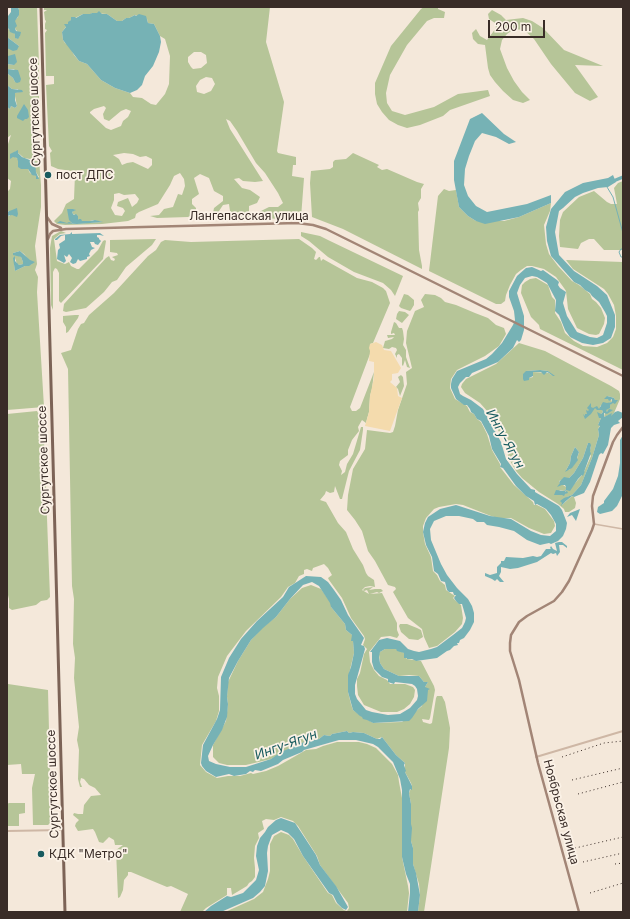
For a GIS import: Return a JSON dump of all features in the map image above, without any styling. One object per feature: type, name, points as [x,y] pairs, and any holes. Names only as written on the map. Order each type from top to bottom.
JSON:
[{"type":"main road","name":"Сургутское шоссе","points":[[41,7],[65,912]]},
{"type":"main road","points":[[47,214],[49,221],[55,227]]},
{"type":"main road","name":"Лангепасская улица","points":[[66,229],[297,223],[308,224],[326,229],[623,376]]},
{"type":"main road","points":[[47,228],[55,227],[66,229]]},
{"type":"main road","points":[[47,228],[66,229]]},
{"type":"main road","points":[[47,250],[50,234],[60,229]]},
{"type":"main road","points":[[536,757],[519,680],[510,651],[510,640],[516,626],[522,619],[552,603],[560,596],[573,573],[594,524],[592,506],[593,496],[613,442],[623,427]]},
{"type":"main road","name":"Ноябрьская улица","points":[[536,757],[578,912]]},
{"type":"street","points":[[594,524],[623,529]]},
{"type":"street","name":"Ноябрьская улица","points":[[536,757],[623,731]]},
{"type":"street","points":[[7,831],[63,830]]},
{"type":"green space","points":[[18,7],[37,7],[39,65],[35,65],[35,67],[39,67],[39,114],[37,130],[32,139],[38,146],[41,185],[41,207],[35,246],[37,264],[35,270],[38,277],[37,292],[44,407],[7,410],[7,216],[10,216],[9,211],[7,212],[7,192],[10,189],[11,181],[7,178],[7,143],[8,144],[11,135],[7,138],[7,107],[10,109],[11,106],[15,108],[17,106],[15,93],[19,92],[18,89],[12,89],[7,85],[7,73],[15,82],[20,77],[14,69],[7,69],[7,64],[14,65],[8,56],[7,57],[7,48],[19,46],[7,37],[7,28],[15,34],[17,39],[20,36],[15,28],[15,20],[18,17]],"holes":[[[16,151],[24,158],[30,159],[39,177],[36,179],[36,176],[30,173],[28,169],[23,169],[18,166],[18,159],[12,157]],[[20,251],[32,264],[15,271],[15,258],[17,264],[23,264],[23,262],[21,257],[13,253]]]},
{"type":"green space","points":[[44,7],[270,7],[266,42],[284,102],[277,151],[278,153],[296,157],[296,165],[293,165],[292,176],[304,178],[301,218],[238,218],[230,211],[229,204],[223,205],[217,214],[213,213],[214,208],[223,201],[223,196],[214,191],[209,178],[200,174],[194,178],[199,194],[192,199],[192,204],[196,208],[196,213],[188,217],[157,218],[150,216],[159,215],[164,209],[173,207],[178,194],[182,195],[185,186],[184,179],[180,173],[174,176],[158,204],[139,212],[136,214],[135,218],[128,221],[102,224],[65,225],[57,224],[54,221],[62,213],[66,204],[74,199],[75,174],[72,171],[58,169],[51,166],[50,153],[52,151],[49,146],[46,85],[54,84],[54,76],[46,76],[45,33],[47,30],[45,29],[46,21],[44,12],[47,10],[44,10]],"holes":[[[83,14],[107,14],[117,21],[122,21],[135,15],[147,19],[148,23],[154,24],[160,36],[165,39],[170,56],[169,84],[165,94],[156,105],[151,104],[142,98],[133,97],[130,93],[115,88],[101,80],[87,64],[79,61],[74,55],[69,45],[63,40],[62,32],[71,20]],[[194,52],[201,52],[206,55],[207,63],[201,68],[193,69],[188,62],[188,57]],[[206,77],[212,78],[215,84],[211,91],[204,94],[197,92],[196,86],[200,80]],[[104,106],[106,108],[103,114],[104,119],[109,121],[121,111],[126,109],[131,111],[121,126],[111,130],[106,128],[90,112]],[[226,119],[230,121],[237,131],[256,163],[265,173],[283,203],[278,207],[269,207],[257,215],[249,212],[249,206],[257,203],[260,197],[250,190],[242,188],[234,179],[239,178],[243,181],[255,182],[263,181],[230,129]],[[124,153],[133,154],[140,157],[146,156],[152,159],[152,165],[148,169],[133,162],[122,165],[119,159],[113,155]],[[119,193],[124,195],[135,194],[139,199],[132,207],[128,198],[118,202],[117,206],[123,208],[125,211],[122,216],[115,215],[111,208],[114,200],[114,194]],[[68,209],[75,210],[72,212],[78,216],[78,221],[93,220],[102,222],[72,224]]]},
{"type":"green space","points":[[424,7],[438,7],[438,9],[445,12],[444,18],[434,18],[427,21],[407,45],[390,75],[386,93],[387,103],[392,111],[405,115],[434,107],[458,94],[488,90],[490,96],[450,110],[443,116],[420,125],[407,128],[389,120],[382,112],[377,104],[375,83],[391,46]]},
{"type":"green space","points":[[492,10],[506,20],[523,18],[532,21],[543,28],[564,50],[603,66],[575,65],[598,97],[590,101],[575,93],[551,64],[534,39],[524,30],[514,29],[502,40],[500,49],[507,68],[514,81],[530,100],[523,103],[513,100],[503,91],[490,75],[485,45],[478,44],[473,39],[472,33],[476,29],[480,36],[487,40],[496,28],[495,23],[489,19],[488,14]]},
{"type":"green space","points":[[353,153],[379,165],[377,167],[382,170],[387,169],[424,184],[421,189],[421,198],[418,203],[419,250],[422,269],[343,229],[312,217],[310,183],[311,171],[330,169],[333,167],[333,162],[335,160],[346,159]]},
{"type":"green space","points":[[623,181],[623,250],[604,250],[594,239],[589,239],[581,243],[578,249],[560,247],[560,220],[563,212],[579,197],[594,191],[607,202],[617,204],[614,188],[618,183]]},
{"type":"green space","points":[[444,189],[449,191],[456,190],[459,207],[468,216],[476,221],[504,221],[519,217],[551,203],[550,211],[544,225],[546,244],[549,254],[572,281],[590,294],[592,299],[601,308],[605,318],[599,334],[589,334],[577,328],[568,309],[566,291],[556,277],[544,269],[527,266],[516,274],[510,285],[505,301],[501,304],[496,304],[429,271],[438,196]]},
{"type":"green space","points":[[61,231],[66,233],[60,234],[54,239],[57,261],[65,264],[69,262],[71,266],[77,269],[79,269],[98,250],[103,241],[106,241],[103,259],[61,303],[59,301],[59,273],[55,268],[53,272],[53,310],[51,305],[50,248],[52,236]]},
{"type":"green space","points":[[301,232],[320,236],[403,276],[395,296],[383,283],[354,272],[328,257],[301,236]]},
{"type":"green space","points":[[156,239],[152,245],[126,267],[117,280],[112,282],[104,292],[86,308],[66,312],[63,311],[64,304],[106,258],[109,256],[111,260],[114,261],[115,259],[112,257],[118,255],[117,253],[110,252],[110,240]]},
{"type":"green space","points":[[299,239],[316,252],[314,259],[316,260],[320,257],[321,261],[323,259],[357,278],[372,282],[383,288],[386,291],[390,303],[373,343],[370,344],[370,354],[350,407],[352,411],[356,411],[360,408],[374,372],[369,412],[366,423],[362,420],[358,427],[359,431],[352,440],[348,450],[348,455],[340,461],[339,465],[342,471],[341,475],[345,472],[347,464],[353,454],[361,427],[363,427],[360,450],[349,471],[342,499],[340,499],[335,486],[334,492],[330,493],[326,491],[320,500],[326,502],[338,523],[346,532],[366,573],[374,580],[375,587],[370,586],[365,587],[362,590],[369,594],[367,590],[363,590],[365,588],[373,587],[369,590],[381,589],[383,591],[370,594],[382,593],[397,623],[399,635],[397,638],[390,636],[381,637],[369,652],[370,662],[379,676],[387,680],[390,684],[405,684],[413,687],[415,690],[414,697],[410,704],[397,712],[381,712],[364,705],[358,695],[357,679],[360,673],[364,654],[367,649],[363,645],[365,639],[364,636],[351,618],[342,598],[329,580],[328,578],[332,575],[328,568],[324,564],[313,568],[312,571],[307,569],[304,570],[304,574],[299,576],[295,583],[288,587],[281,597],[246,631],[227,656],[218,677],[217,688],[219,696],[219,711],[216,721],[202,745],[200,765],[206,772],[217,778],[240,776],[266,771],[306,750],[316,749],[337,742],[359,742],[376,748],[392,764],[398,775],[402,798],[402,857],[409,893],[407,912],[225,912],[254,899],[263,892],[270,871],[270,844],[274,836],[281,832],[289,835],[293,839],[336,903],[344,910],[347,911],[349,908],[348,903],[320,865],[317,856],[298,826],[293,821],[281,817],[274,820],[266,819],[262,821],[264,829],[258,833],[259,838],[255,846],[255,877],[247,886],[232,895],[231,888],[227,888],[227,895],[202,912],[180,912],[188,894],[171,886],[167,887],[131,872],[128,872],[128,875],[124,880],[123,890],[118,898],[116,850],[123,845],[115,845],[114,840],[109,837],[103,843],[99,842],[93,829],[78,831],[75,826],[79,820],[73,815],[74,813],[83,814],[84,805],[91,796],[101,795],[95,788],[81,778],[80,782],[82,787],[80,787],[78,779],[79,750],[77,740],[79,727],[74,678],[74,599],[72,586],[68,369],[61,353],[71,350],[81,324],[84,323],[89,315],[114,293],[148,256],[156,250],[161,242],[165,240],[191,242]]},
{"type":"green space","points":[[566,260],[623,262],[623,370],[540,329],[539,325],[531,317],[521,293],[522,285],[530,279],[536,278],[548,285],[552,297],[555,300],[555,313],[561,322],[565,333],[574,341],[583,346],[597,347],[607,343],[613,337],[616,329],[616,316],[614,305],[608,294],[604,289],[573,269]]},
{"type":"green space","points":[[404,294],[408,295],[414,300],[414,305],[410,311],[399,306]]},
{"type":"green space","points":[[425,294],[435,295],[445,302],[488,318],[496,325],[504,328],[506,334],[499,346],[485,356],[457,370],[451,379],[450,388],[455,399],[467,406],[470,412],[474,414],[481,422],[500,467],[514,485],[533,502],[534,505],[545,509],[554,521],[555,526],[551,533],[544,534],[511,518],[498,518],[463,505],[456,504],[434,509],[426,518],[423,526],[425,544],[431,557],[433,571],[445,585],[446,590],[455,596],[453,598],[461,605],[463,618],[462,624],[455,632],[437,646],[429,648],[422,629],[408,618],[393,592],[396,589],[395,587],[388,585],[368,551],[362,531],[347,510],[353,469],[365,449],[367,430],[390,433],[393,432],[398,410],[407,384],[406,372],[412,368],[406,343],[407,331],[415,311],[424,307],[421,300]]},
{"type":"green space","points":[[399,311],[405,312],[409,315],[402,323],[396,319]]},
{"type":"green space","points":[[79,315],[68,332],[66,333],[63,316]]},
{"type":"green space","points":[[394,322],[399,328],[402,328],[404,339],[403,345],[406,350],[406,357],[410,368],[407,367],[405,360],[403,366],[402,365],[402,358],[399,354],[397,355],[397,358],[395,354],[397,350],[396,348],[383,348],[385,341],[394,337],[388,338],[387,335],[395,335],[394,333],[391,334]]},
{"type":"green space","points":[[519,343],[545,351],[619,391],[620,399],[611,417],[609,415],[604,417],[605,413],[612,410],[607,412],[605,410],[615,401],[614,398],[607,396],[612,402],[600,406],[600,409],[603,412],[599,416],[601,418],[598,425],[600,425],[598,429],[599,435],[592,458],[581,485],[562,503],[562,505],[572,496],[574,497],[576,503],[575,508],[569,512],[565,512],[564,509],[558,504],[539,492],[522,478],[509,459],[504,441],[488,412],[480,403],[465,393],[461,387],[466,379],[496,364]],"holes":[[[526,371],[548,371],[553,376],[549,373],[533,372],[533,377],[529,378]],[[588,443],[591,447],[589,453],[591,456],[583,474],[570,489],[566,490],[565,493],[567,492],[565,494],[555,495],[560,490],[564,491],[566,489],[566,487],[559,481],[569,478],[574,473],[583,458]],[[575,447],[579,452],[576,462],[569,470],[566,470],[570,463]]]},
{"type":"green space","points":[[401,375],[403,377],[404,386],[400,396],[396,387],[400,382],[398,377]]},
{"type":"green space","points":[[37,411],[38,413],[43,413],[50,597],[36,605],[12,610],[9,608],[7,591],[7,414]]},
{"type":"green space","points":[[311,585],[321,589],[331,603],[331,607],[345,624],[346,630],[352,635],[354,653],[348,678],[348,692],[353,710],[373,723],[402,722],[422,706],[425,687],[428,682],[424,682],[419,676],[399,676],[384,669],[380,663],[379,654],[385,649],[396,649],[404,653],[407,659],[421,661],[435,690],[430,718],[429,720],[422,719],[423,722],[430,724],[432,723],[437,696],[442,696],[445,702],[450,728],[449,748],[424,912],[418,912],[420,895],[419,884],[413,864],[410,824],[411,804],[409,793],[412,786],[405,772],[405,763],[396,755],[382,737],[377,739],[364,733],[349,733],[347,731],[332,734],[330,736],[324,735],[319,739],[308,741],[290,748],[271,759],[246,765],[227,765],[219,763],[213,757],[213,745],[226,721],[228,682],[238,661],[251,640],[263,627],[276,617],[290,599],[302,588]]},
{"type":"green space","points":[[400,624],[407,624],[421,630],[423,637],[418,640],[409,639],[401,632],[399,626]]},
{"type":"green space","points":[[8,684],[48,690],[51,822],[48,825],[33,825],[32,788],[35,774],[22,774],[21,764],[7,765]]},
{"type":"green space","points":[[25,803],[25,813],[19,814],[19,826],[7,826],[7,804]]},
{"type":"sand","points":[[376,342],[382,345],[384,350],[391,351],[401,368],[398,373],[392,374],[392,380],[390,382],[397,388],[398,396],[402,398],[390,431],[365,426],[369,412],[370,396],[374,378],[374,362],[369,361],[369,348],[370,344]]},
{"type":"water","points":[[11,7],[18,7],[19,10],[19,15],[15,21],[17,26],[15,28],[16,31],[21,32],[18,39],[15,38],[15,34],[10,32],[7,28],[7,21],[11,12]]},
{"type":"water","points":[[99,11],[102,14],[107,14],[117,21],[122,21],[126,18],[139,14],[146,16],[148,23],[154,24],[160,36],[161,42],[159,52],[153,66],[145,76],[142,85],[137,90],[130,93],[115,88],[101,80],[87,64],[79,61],[63,40],[62,32],[66,27],[64,24],[68,24],[71,17],[76,18],[83,14],[97,13]]},
{"type":"water","points":[[7,37],[19,46],[17,50],[13,51],[7,48]]},
{"type":"water","points":[[15,54],[17,62],[14,65],[7,64],[8,56]]},
{"type":"water","points":[[7,69],[18,70],[21,79],[20,82],[15,82],[7,73]]},
{"type":"water","points":[[7,85],[12,89],[22,90],[23,92],[15,93],[17,106],[15,108],[11,106],[10,109],[7,107]]},
{"type":"water","points":[[24,104],[28,110],[29,117],[23,121],[17,118],[17,116]]},
{"type":"water","points":[[482,113],[504,134],[516,142],[509,144],[496,137],[482,133],[475,141],[465,169],[464,185],[468,196],[476,206],[487,212],[527,204],[551,195],[551,203],[519,217],[485,224],[468,216],[459,207],[454,180],[454,161],[470,119]]},
{"type":"water","points":[[18,150],[18,153],[22,157],[35,162],[36,172],[39,179],[36,179],[36,176],[32,175],[28,169],[21,169],[18,167],[17,158],[13,157],[10,159],[10,154]]},
{"type":"water","name":"Ингу-Ягун","points":[[613,175],[616,182],[608,187],[598,188],[575,197],[559,211],[555,232],[559,255],[574,271],[597,286],[607,295],[615,315],[615,327],[611,338],[603,343],[593,345],[582,343],[570,337],[565,330],[559,315],[555,311],[556,300],[547,283],[537,277],[532,276],[525,278],[517,293],[524,316],[524,330],[521,340],[519,342],[517,340],[513,348],[498,362],[472,373],[460,383],[458,387],[460,394],[483,409],[501,442],[506,459],[517,474],[531,489],[535,490],[535,492],[559,506],[562,510],[567,523],[563,536],[558,541],[551,544],[540,545],[527,540],[514,531],[487,525],[484,522],[477,522],[473,519],[459,516],[446,516],[434,521],[430,529],[431,540],[447,575],[468,599],[472,606],[474,622],[464,638],[457,643],[458,645],[454,646],[437,658],[416,661],[404,658],[404,653],[397,651],[396,649],[385,649],[380,652],[380,663],[384,669],[399,676],[419,676],[424,682],[428,682],[425,687],[430,689],[428,690],[427,701],[418,709],[409,721],[373,723],[363,719],[353,710],[348,692],[348,675],[354,653],[353,641],[351,641],[352,635],[346,630],[345,624],[331,607],[319,586],[312,582],[303,585],[276,617],[251,640],[229,678],[227,717],[208,756],[209,761],[230,767],[246,767],[271,759],[281,752],[304,742],[319,739],[324,735],[330,736],[332,734],[347,731],[349,733],[364,733],[377,739],[382,737],[396,755],[405,763],[405,772],[412,786],[412,790],[410,789],[409,793],[412,828],[411,841],[413,848],[413,864],[420,895],[418,912],[408,912],[410,884],[402,857],[402,790],[400,779],[393,762],[373,744],[356,740],[339,740],[304,750],[261,771],[255,770],[246,774],[234,776],[229,774],[216,777],[206,771],[201,763],[203,745],[217,719],[220,710],[221,677],[229,658],[241,639],[257,621],[283,597],[289,587],[306,576],[321,577],[328,582],[334,590],[341,600],[348,615],[364,638],[361,645],[364,646],[365,649],[355,685],[355,694],[357,699],[366,710],[388,715],[400,714],[410,708],[417,700],[417,689],[412,684],[395,682],[394,684],[388,682],[388,679],[382,677],[374,669],[372,652],[370,652],[379,640],[387,638],[400,641],[408,649],[419,652],[437,647],[462,628],[466,618],[462,604],[459,604],[454,598],[456,595],[447,590],[445,582],[441,581],[438,574],[434,571],[432,557],[426,545],[423,532],[428,517],[440,509],[456,505],[490,516],[511,519],[541,535],[550,536],[556,531],[556,524],[546,509],[537,504],[535,505],[534,501],[526,496],[516,486],[503,468],[500,467],[501,464],[492,449],[489,436],[481,421],[477,419],[467,405],[464,405],[456,399],[451,388],[451,384],[457,371],[486,359],[502,343],[515,320],[514,311],[509,297],[509,291],[517,276],[526,268],[532,267],[541,271],[543,270],[559,282],[558,285],[560,288],[566,292],[563,303],[567,316],[577,332],[597,338],[603,335],[607,323],[607,316],[605,312],[599,302],[580,285],[574,282],[551,256],[547,241],[546,227],[551,209],[565,192],[583,183],[608,178]]},
{"type":"water","points":[[17,208],[17,217],[12,215],[7,216],[7,212]]},
{"type":"water","points":[[67,209],[76,210],[72,212],[74,215],[76,214],[78,216],[78,220],[95,220],[103,222],[77,224],[57,223],[60,221],[72,223],[69,220]]},
{"type":"water","points":[[72,232],[72,234],[100,233],[104,236],[97,235],[101,241],[98,245],[94,242],[90,242],[92,247],[95,248],[91,250],[89,254],[90,256],[87,257],[87,259],[80,261],[78,259],[76,263],[73,264],[70,262],[72,258],[69,254],[67,257],[64,255],[66,261],[64,263],[57,259],[58,250],[60,248],[59,244],[65,240],[65,235],[61,236],[57,240],[55,239],[60,235],[70,234]]},
{"type":"water","points":[[20,251],[30,260],[35,262],[15,271],[13,258],[15,256],[15,261],[19,265],[23,264],[23,262],[21,257],[13,255],[13,253]]},
{"type":"water","points":[[526,371],[548,371],[555,376],[547,372],[544,375],[541,372],[533,372],[533,376],[529,378],[529,380],[524,381],[523,374]]},
{"type":"water","points":[[607,396],[618,400],[615,404],[613,403],[610,405],[610,408],[606,410],[607,412],[609,409],[613,410],[607,414],[604,413],[604,417],[612,413],[611,416],[618,411],[623,413],[623,417],[618,421],[620,423],[611,428],[608,445],[603,454],[601,453],[599,455],[590,482],[584,493],[574,497],[572,496],[561,506],[562,503],[560,501],[572,495],[581,485],[592,458],[599,435],[598,429],[600,426],[598,425],[601,418],[599,418],[597,412],[601,414],[603,412],[602,410],[597,410],[595,408],[585,419],[583,414],[585,416],[585,414],[587,414],[586,410],[589,410],[587,408],[591,403],[591,407],[593,408],[597,406],[599,409],[603,402],[612,402],[612,399],[609,401],[608,399],[604,399]]},
{"type":"water","points":[[623,435],[622,496],[617,506],[612,511],[600,514],[597,512],[598,507],[604,503],[613,489],[618,476],[620,463],[620,440]]},
{"type":"water","points":[[588,443],[591,445],[591,453],[583,476],[582,475],[578,479],[570,491],[566,490],[565,492],[567,491],[568,493],[564,496],[554,495],[556,490],[564,491],[566,489],[565,485],[557,487],[560,483],[559,482],[564,477],[569,478],[574,473],[583,458]]},
{"type":"water","points":[[575,447],[579,452],[577,458],[578,460],[572,468],[565,472],[570,463]]},
{"type":"water","points":[[580,509],[576,521],[572,515],[567,517],[570,513]]},
{"type":"water","points":[[562,542],[567,546],[567,548],[563,545],[559,545],[560,552],[557,556],[556,553],[551,553],[537,562],[518,568],[510,569],[501,567],[499,576],[504,582],[500,582],[497,579],[495,581],[485,576],[485,573],[490,575],[497,573],[497,567],[506,557],[523,558],[541,556],[546,549],[551,549],[551,546],[557,551],[555,543]]},
{"type":"water","points":[[281,818],[295,823],[316,855],[320,865],[336,886],[348,907],[346,910],[337,903],[333,895],[329,893],[303,856],[294,839],[288,833],[281,830],[272,835],[268,846],[268,871],[265,886],[260,892],[253,898],[221,912],[204,912],[227,896],[231,897],[243,893],[256,880],[259,870],[256,856],[260,838],[268,827],[276,820]]},
{"type":"waterway","name":"Ингу-Ягун","points":[[611,182],[623,177]]},
{"type":"waterway","points":[[607,187],[613,197],[623,233]]},
{"type":"waterway","points":[[623,249],[619,252],[621,257],[623,257],[623,254]]},
{"type":"railway","points":[[562,757],[604,743],[623,741]]},
{"type":"railway","points":[[572,780],[623,768]]},
{"type":"railway","points":[[578,794],[623,782]]},
{"type":"railway","points":[[571,849],[623,837]]},
{"type":"railway","points":[[583,862],[623,853]]},
{"type":"railway","points":[[615,864],[623,863]]},
{"type":"railway","points":[[590,893],[623,883]]},
{"type":"place","name":"пост ДПС","points":[[48,175]]},
{"type":"place","name":"КДК \"Метро\"","points":[[41,854]]}]
